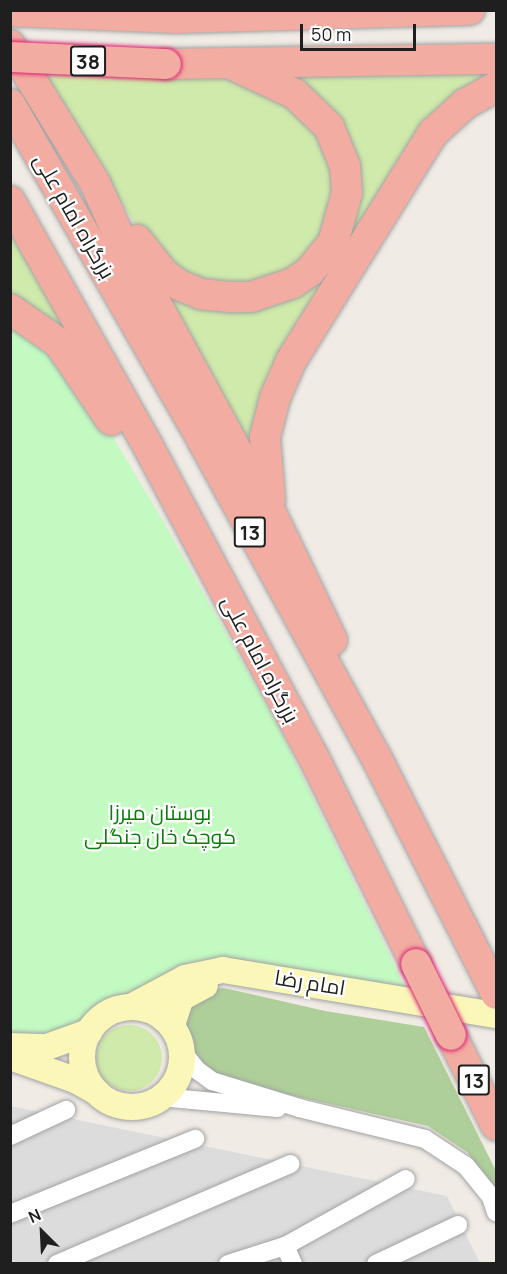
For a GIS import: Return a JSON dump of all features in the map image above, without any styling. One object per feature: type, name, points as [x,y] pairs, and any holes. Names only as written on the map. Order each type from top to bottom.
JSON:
[{"type":"highway","name":"38","points":[[10,11],[52,15],[176,18],[470,10]]},
{"type":"highway","points":[[10,45],[96,185],[164,274],[201,294],[251,297],[275,291],[310,271],[333,243],[345,210],[345,166],[340,148],[307,102],[231,64]]},
{"type":"highway","name":"38","points":[[10,57],[166,64],[496,59]]},
{"type":"highway","points":[[272,515],[265,437],[275,398],[291,362],[433,133],[465,104],[496,87]]},
{"type":"highway","name":"بزرگراه امام علی","points":[[10,104],[193,423],[375,755],[496,994]]},
{"type":"highway","points":[[96,185],[118,234],[272,515],[337,649],[375,755]]},
{"type":"highway","name":"بزرگراه امام علی","points":[[10,201],[313,756],[496,1125]]},
{"type":"highway","points":[[10,309],[41,327],[64,348],[165,505],[203,551]]},
{"type":"main road","name":"امام رضا","points":[[131,1007],[185,978],[223,970],[496,1014]]},
{"type":"main road","name":"امام رضا","points":[[172,1025],[174,1010],[181,998],[196,988],[226,982],[496,1031]]},
{"type":"main road","points":[[10,1046],[47,1047],[89,1032],[110,1012],[131,1007],[151,1010],[172,1025],[182,1051],[177,1079],[161,1097],[133,1107],[107,1100],[75,1080],[10,1057]]},
{"type":"main road","points":[[89,1032],[82,1057],[84,1070],[97,1092]]},
{"type":"street","points":[[182,1051],[197,1070],[212,1081],[299,1108],[425,1139],[466,1167],[490,1197],[496,1212]]},
{"type":"street","points":[[161,1097],[299,1108]]},
{"type":"street","points":[[10,1136],[66,1110]]},
{"type":"street","points":[[10,1214],[195,1139]]},
{"type":"street","points":[[57,1263],[290,1164]]},
{"type":"street","points":[[228,1263],[285,1246],[406,1179]]},
{"type":"street","points":[[376,1263],[458,1225]]},
{"type":"street","points":[[285,1246],[293,1263]]},
{"type":"shaded area","points":[[10,1106],[447,1196],[480,1263],[11,1263]]},
{"type":"green space","points":[[496,69],[334,275],[261,484],[157,277],[288,296],[355,183],[270,76]]},
{"type":"green space","points":[[39,74],[227,77],[280,93],[330,145],[333,222],[281,282],[193,284],[144,238]]},
{"type":"green space","points":[[10,225],[40,275],[86,370],[11,303]]},
{"type":"green space","name":"بوستان میرزا کوچک خان جنگلی","points":[[11,315],[79,380],[163,521],[277,724],[408,993],[279,973],[110,1004],[63,1036],[11,1038]]},
{"type":"green space","points":[[224,988],[325,1011],[424,1027],[496,1171],[496,1188],[467,1152],[428,1126],[232,1082],[204,1067],[185,1039],[183,1008],[213,989]]},
{"type":"green space","points":[[122,1025],[136,1025],[148,1030],[157,1039],[162,1058],[160,1071],[153,1082],[136,1091],[122,1091],[110,1086],[101,1077],[96,1065],[96,1051],[101,1039],[110,1030]]}]
